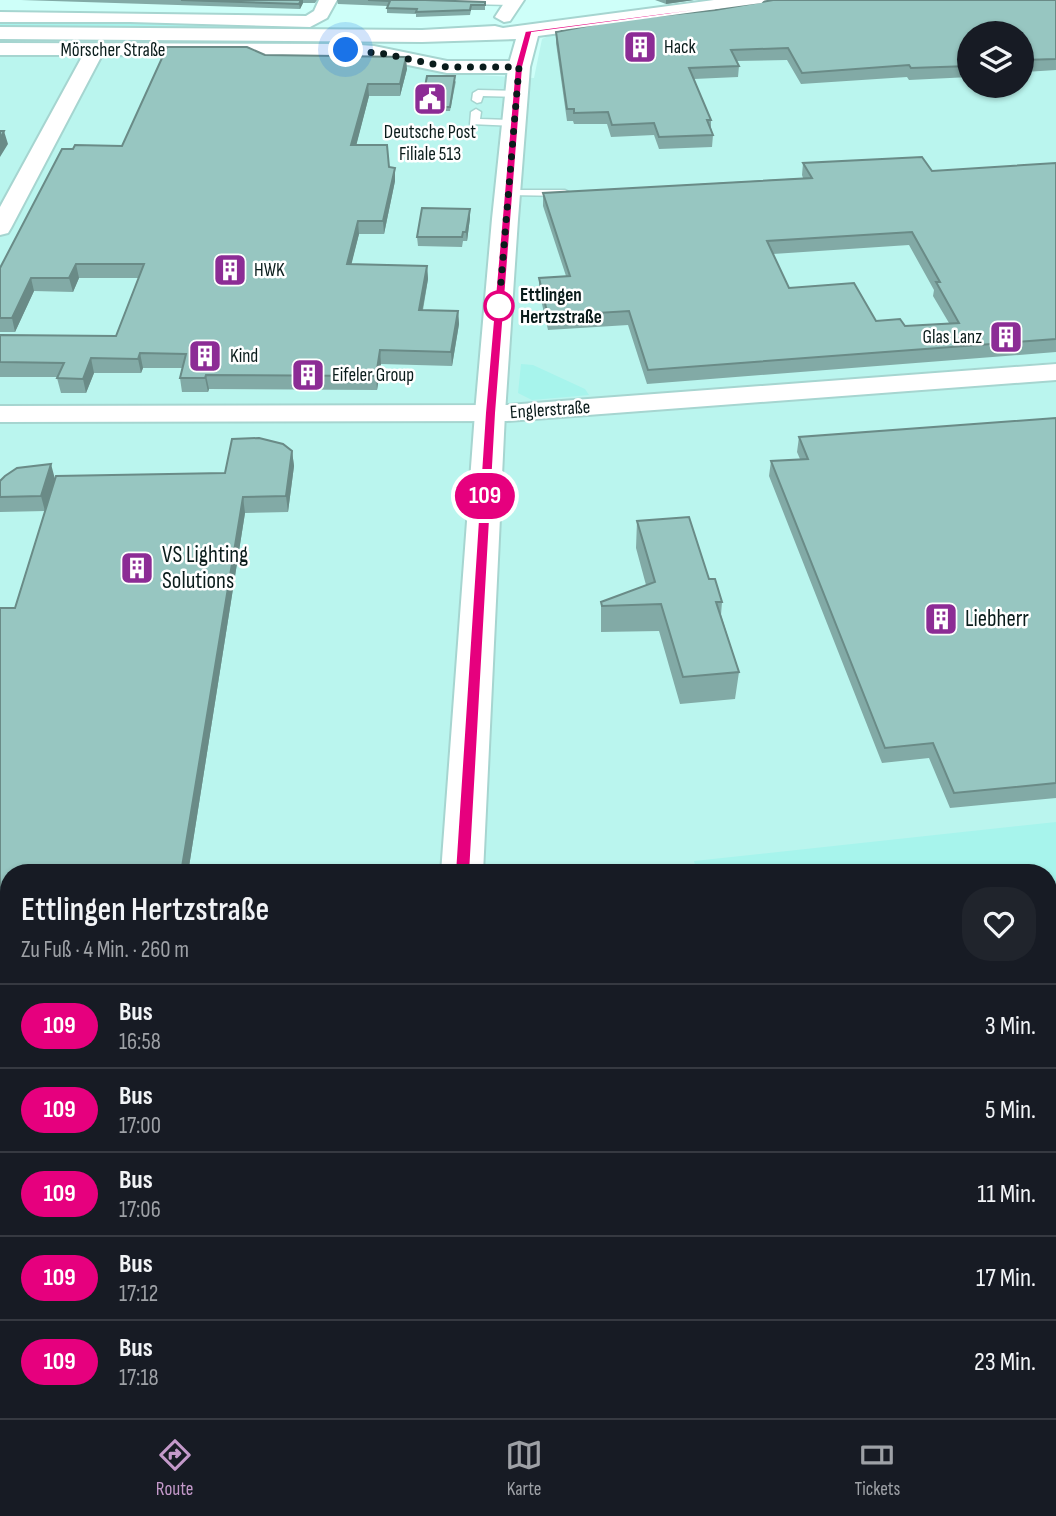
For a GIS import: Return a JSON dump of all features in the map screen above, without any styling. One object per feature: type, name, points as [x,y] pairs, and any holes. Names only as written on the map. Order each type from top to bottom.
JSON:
[{"type":"street","points":[[130,17],[142,0]]},
{"type":"street","name":"Mörscher Straße","points":[[0,17],[310,22],[321,14],[328,0]]},
{"type":"street","name":"Mörscher Straße","points":[[0,33],[515,37],[589,22],[761,0]]},
{"type":"street","points":[[463,864],[490,413],[508,193],[515,37]]},
{"type":"street","name":"Mörscher Straße","points":[[0,49],[91,58],[346,50],[385,54],[447,67],[515,37]]},
{"type":"street","points":[[0,228],[91,58]]},
{"type":"street","name":"Englerstraße","points":[[0,414],[490,413],[1056,372]]},
{"type":"lane","points":[[426,0],[515,37]]},
{"type":"lane","points":[[479,80],[474,122],[515,37]]},
{"type":"lane","points":[[477,102],[515,37]]},
{"type":"lane","points":[[508,193],[565,193]]},
{"type":"shaded area","points":[[1056,0],[1056,362],[875,376],[884,394],[1056,381],[1056,864],[0,864],[0,55],[343,56],[377,58],[441,73],[534,78],[542,39],[554,33]]},
{"type":"shaded area","points":[[0,20],[311,25],[309,31],[0,30]]},
{"type":"shaded area","points":[[521,364],[533,365],[585,389],[589,395],[532,400],[518,393]]},
{"type":"shaded area","points":[[1056,822],[1056,864],[695,864],[694,861]]},
{"type":"building","points":[[181,0],[301,0],[299,4]]},
{"type":"building","points":[[368,0],[485,2],[485,5],[471,5],[470,10],[416,12],[417,9],[387,8],[390,1]]},
{"type":"building","points":[[773,0],[1056,0],[1056,59],[1034,60],[1034,21],[957,21],[957,66],[911,68],[909,65],[802,73],[788,48],[731,50],[739,66],[689,68],[711,120],[707,120],[713,135],[659,137],[654,123],[612,125],[608,112],[574,113],[574,109],[567,109],[556,32],[617,20],[715,10]]},
{"type":"building","points":[[167,47],[247,47],[265,55],[406,57],[400,84],[368,84],[351,145],[387,145],[389,167],[395,168],[383,221],[358,221],[347,264],[427,266],[419,310],[458,311],[451,352],[380,350],[376,376],[206,375],[205,378],[180,378],[186,354],[140,353],[138,359],[91,358],[83,379],[57,378],[64,363],[0,362],[0,335],[116,336],[144,264],[76,264],[69,278],[31,278],[12,318],[0,318],[0,268],[62,149],[73,149],[75,145],[122,146]]},
{"type":"building","points":[[427,76],[455,76],[450,107],[421,107]]},
{"type":"building","points":[[922,157],[932,171],[1056,163],[1056,339],[648,370],[629,311],[548,316],[539,278],[570,276],[543,193],[812,178],[803,163]],"holes":[[[912,232],[940,282],[936,282],[959,323],[905,326],[900,319],[876,321],[854,283],[789,288],[767,241]]]},
{"type":"building","points":[[422,208],[470,209],[466,232],[463,232],[462,237],[417,237]]},
{"type":"building","name":"Liebherr","points":[[1056,418],[1056,783],[954,793],[933,743],[885,748],[771,461],[808,459],[799,437]]},
{"type":"building","name":"VS Lighting Solutions","points":[[259,438],[283,444],[292,451],[286,496],[243,497],[182,864],[0,864],[0,608],[15,608],[56,476],[225,473],[232,439]]},
{"type":"building","points":[[51,464],[41,496],[0,497],[0,481],[17,468]]},
{"type":"building","points":[[689,517],[709,579],[715,579],[722,602],[716,602],[739,672],[683,677],[661,604],[602,606],[601,602],[655,582],[637,521]]},
{"type":"bus line","name":"109","points":[[463,864],[490,413],[505,219],[519,67],[528,31],[761,0]]},
{"type":"place","name":"Hack","points":[[640,47]]},
{"type":"place","name":"Deutsche Post Filiale 513","points":[[430,99]]},
{"type":"place","name":"HWK","points":[[230,270]]},
{"type":"place","name":"Ettlingen Hertzstraße","points":[[499,306]]},
{"type":"place","name":"Glas Lanz","points":[[1006,337]]},
{"type":"place","name":"Kind","points":[[205,356]]},
{"type":"place","name":"Eifeler Group","points":[[308,375]]},
{"type":"place","name":"VS Lighting Solutions","points":[[137,568]]},
{"type":"place","name":"Liebherr","points":[[941,619]]},
{"type":"route","points":[[346,50],[374,52],[447,67],[519,67],[499,306]]}]
